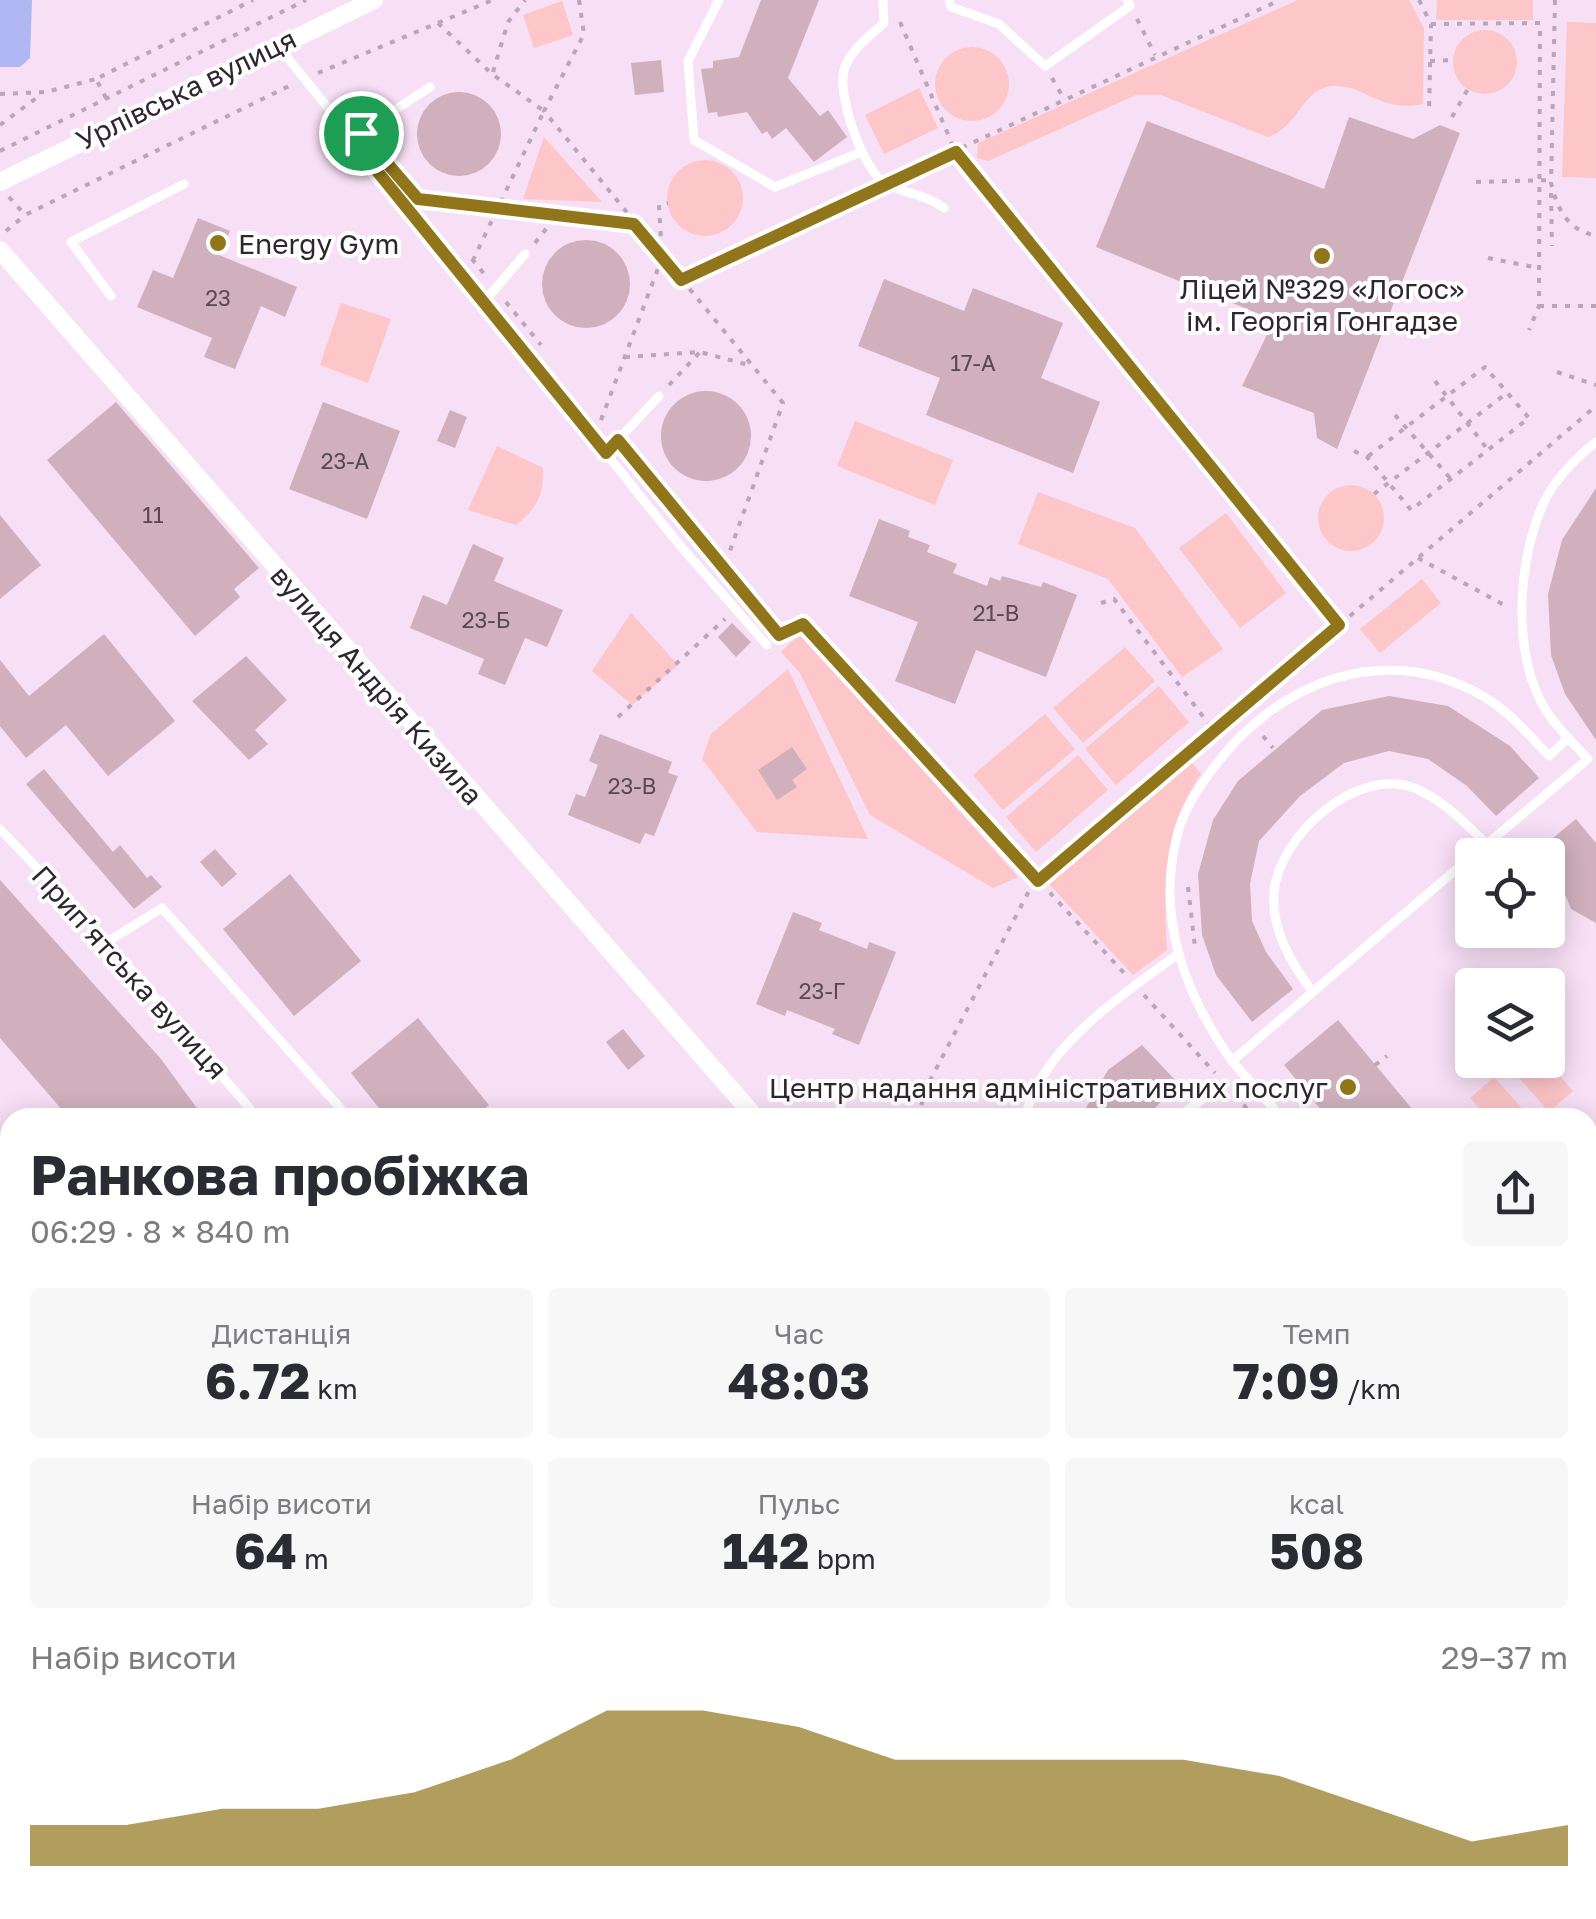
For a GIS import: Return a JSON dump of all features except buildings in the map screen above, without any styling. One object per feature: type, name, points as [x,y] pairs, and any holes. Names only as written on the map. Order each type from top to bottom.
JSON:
[{"type":"street","name":"Урлівська вулиця","points":[[0,185],[276,44],[374,0]]},
{"type":"street","name":"вулиця Андрія Кизила","points":[[0,250],[747,1108]]},
{"type":"lane","points":[[719,0],[688,61],[694,140],[775,187],[859,154]]},
{"type":"lane","points":[[882,0],[884,22],[852,54],[842,74],[859,154],[884,183],[927,196],[944,208]]},
{"type":"lane","points":[[949,0],[951,6],[999,24],[1045,66],[1129,3]]},
{"type":"lane","points":[[276,44],[606,453],[768,645]]},
{"type":"lane","points":[[351,139],[430,87]]},
{"type":"lane","points":[[111,296],[71,242],[184,184]]},
{"type":"lane","points":[[484,302],[526,254]]},
{"type":"lane","points":[[606,453],[658,396]]},
{"type":"lane","points":[[1494,838],[1588,759],[1546,710],[1527,665],[1524,616],[1528,557],[1546,500],[1574,460],[1596,442]]},
{"type":"lane","points":[[1273,1108],[1199,1014],[1176,955],[1171,900],[1176,839],[1195,791],[1230,746],[1274,704],[1330,677],[1388,671],[1436,676],[1482,695],[1514,720],[1549,756],[1568,738]]},
{"type":"lane","points":[[1312,990],[1289,960],[1274,892],[1285,857],[1314,819],[1350,795],[1383,784],[1411,786],[1438,801],[1480,838]]},
{"type":"lane","name":"Припʼятська вулиця","points":[[0,829],[107,942],[249,1108]]},
{"type":"lane","points":[[1232,1060],[1455,871]]},
{"type":"lane","points":[[107,942],[162,908],[339,1108]]},
{"type":"lane","points":[[1027,1108],[1070,1040],[1176,955]]},
{"type":"lane","points":[[862,1082],[902,1098]]},
{"type":"lane","points":[[1190,1108],[1224,1083]]},
{"type":"path","points":[[0,94],[43,93],[96,79],[253,0]]},
{"type":"path","points":[[0,151],[306,0]]},
{"type":"path","points":[[0,236],[25,215],[302,80],[494,0]]},
{"type":"path","points":[[492,74],[508,22],[525,0]]},
{"type":"path","points":[[473,260],[584,34],[579,0]]},
{"type":"path","points":[[681,280],[1280,0]]},
{"type":"path","points":[[1419,0],[1431,24],[1429,112]]},
{"type":"path","points":[[1552,246],[1555,0]]},
{"type":"path","points":[[1129,3],[1156,57]]},
{"type":"path","points":[[897,15],[956,152],[1339,625]]},
{"type":"path","points":[[1529,330],[1539,306],[1540,23]]},
{"type":"path","points":[[1431,24],[1553,23]]},
{"type":"path","points":[[438,24],[492,74],[544,111],[783,402],[723,571],[711,557]]},
{"type":"path","points":[[1430,61],[1453,60]]},
{"type":"path","points":[[1045,66],[1064,100]]},
{"type":"path","points":[[96,79],[106,98]]},
{"type":"path","points":[[1452,116],[1468,89]]},
{"type":"path","points":[[0,125],[43,93]]},
{"type":"path","points":[[1476,182],[1551,182]]},
{"type":"path","points":[[1551,182],[1557,206],[1576,231],[1596,236]]},
{"type":"path","points":[[0,185],[25,215]]},
{"type":"path","points":[[429,212],[418,199],[634,224]]},
{"type":"path","points":[[601,420],[662,258],[659,204],[668,203]]},
{"type":"path","points":[[526,254],[557,215]]},
{"type":"path","points":[[462,248],[542,347]]},
{"type":"path","points":[[1488,258],[1539,268]]},
{"type":"path","points":[[1539,306],[1596,306]]},
{"type":"path","points":[[625,357],[700,352],[752,366]]},
{"type":"path","points":[[658,396],[700,352]]},
{"type":"path","points":[[1354,450],[1368,457],[1411,510],[1528,418],[1485,367],[1368,457]]},
{"type":"path","points":[[1557,372],[1596,385]]},
{"type":"path","points":[[1436,382],[1488,450]]},
{"type":"path","points":[[1374,494],[1506,393]]},
{"type":"path","points":[[590,406],[618,440]]},
{"type":"path","points":[[921,1108],[924,1092],[1038,881],[1596,406]]},
{"type":"path","points":[[1394,415],[1408,426],[1451,479]]},
{"type":"path","points":[[1418,558],[1524,616]]},
{"type":"path","points":[[1101,603],[1114,598],[1214,731]]},
{"type":"path","points":[[618,717],[736,610]]},
{"type":"path","points":[[768,622],[779,635],[803,624],[1245,1108]]},
{"type":"path","points":[[1263,736],[1273,748]]},
{"type":"path","points":[[1375,1065],[1386,1056]]},
{"type":"shaded area","points":[[1298,0],[1409,0],[1424,29],[1423,104],[1396,105],[1354,89],[1323,88],[1307,100],[1287,125],[1268,137],[1161,95],[1136,95],[988,161],[977,158],[978,143]]},
{"type":"shaded area","points":[[1437,0],[1533,0],[1533,20],[1436,20]]},
{"type":"shaded area","points":[[562,1],[573,35],[534,48],[523,15]]},
{"type":"shaded area","points":[[1567,22],[1596,23],[1596,178],[1562,177]]},
{"type":"shaded area","points":[[1485,30],[1508,39],[1517,62],[1508,85],[1485,94],[1462,85],[1453,62],[1462,39]]},
{"type":"shaded area","points":[[972,47],[986,49],[998,58],[1007,70],[1007,98],[998,110],[986,119],[972,121],[958,119],[946,110],[937,98],[935,84],[937,70],[946,58],[958,49]]},
{"type":"shaded area","points":[[919,88],[938,128],[884,154],[865,115]]},
{"type":"shaded area","points":[[544,137],[602,202],[523,199]]},
{"type":"shaded area","points":[[705,160],[732,171],[743,198],[732,225],[705,236],[678,225],[667,198],[678,171]]},
{"type":"shaded area","points":[[341,303],[391,319],[368,383],[320,365]]},
{"type":"shaded area","points":[[855,421],[953,460],[935,505],[837,466]]},
{"type":"shaded area","points":[[497,446],[543,468],[538,500],[516,525],[468,510]]},
{"type":"shaded area","points":[[1351,485],[1375,494],[1384,518],[1375,542],[1351,551],[1327,542],[1318,518],[1327,494]]},
{"type":"shaded area","points":[[1038,492],[1135,528],[1223,649],[1182,677],[1108,579],[1018,544]]},
{"type":"shaded area","points":[[1226,513],[1286,593],[1240,628],[1179,548]]},
{"type":"shaded area","points":[[1422,579],[1441,603],[1380,653],[1360,629]]},
{"type":"shaded area","points":[[631,613],[678,665],[632,705],[592,671]]},
{"type":"shaded area","points":[[801,633],[1018,877],[993,888],[870,815],[800,673],[781,652]]},
{"type":"shaded area","points":[[1125,647],[1155,681],[1083,743],[1053,708]]},
{"type":"shaded area","points":[[788,669],[868,839],[757,832],[702,759],[711,734]]},
{"type":"shaded area","points":[[1159,686],[1189,722],[1116,785],[1085,749]]},
{"type":"shaded area","points":[[1045,714],[1075,749],[1003,810],[973,775]]},
{"type":"shaded area","points":[[1078,755],[1108,790],[1036,852],[1006,817]]},
{"type":"shaded area","points":[[1192,763],[1201,774],[1179,815],[1168,859],[1167,950],[1133,975],[1049,884]]},
{"type":"shaded area","points":[[1495,1078],[1522,1108],[1479,1108],[1470,1098]]},
{"type":"shaded area","points":[[1519,1078],[1562,1078],[1573,1091],[1554,1108],[1545,1108]]},
{"type":"water","points":[[0,0],[32,0],[30,58],[20,67],[0,67]]},
{"type":"place","name":"Energy Gym","points":[[218,243]]},
{"type":"place","name":"Ліцей №329 «Логос» ім. Георгія Гонгадзе","points":[[1322,256]]},
{"type":"place","name":"Центр надання адміністративних послуг","points":[[1348,1087]]},
{"type":"route","points":[[361,133],[418,199],[634,224],[681,280],[956,152],[975,182],[1339,625],[1038,881],[803,624],[779,635],[618,440],[606,453],[351,139],[361,133]]}]
